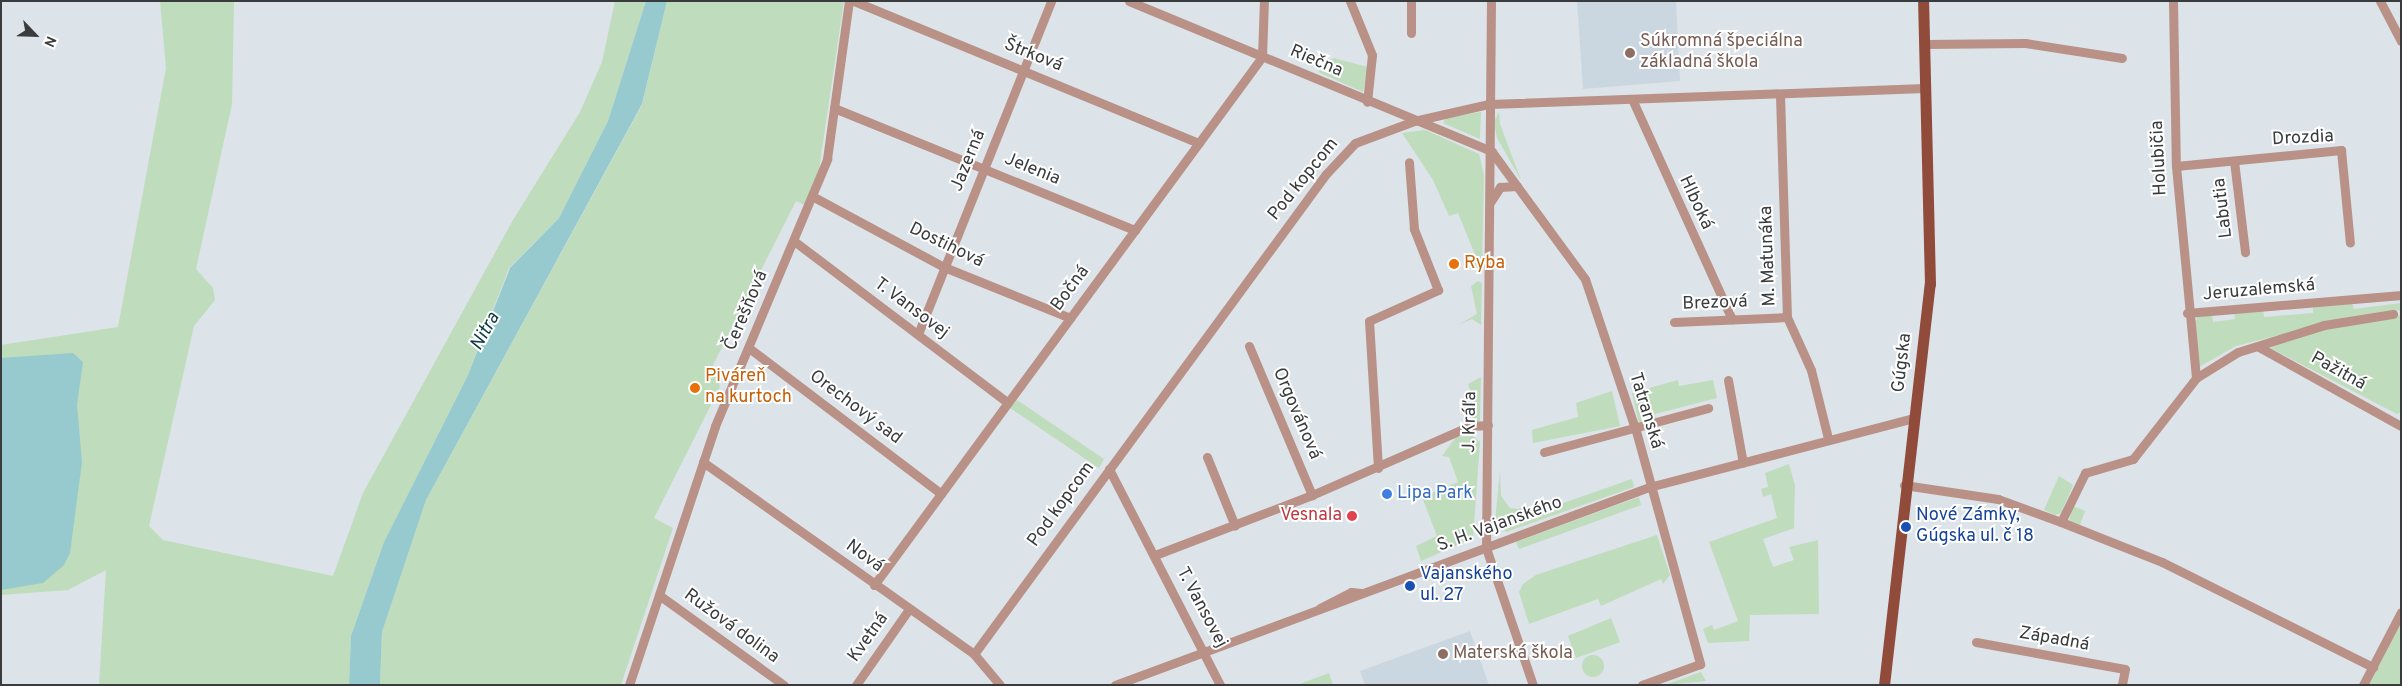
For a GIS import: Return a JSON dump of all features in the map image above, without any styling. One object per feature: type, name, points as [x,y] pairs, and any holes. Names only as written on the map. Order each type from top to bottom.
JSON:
[{"type":"main road","name":"Gúgska","points":[[1884,685],[1904,484],[1930,284],[1923,1]]},
{"type":"street","name":"Čerešňová","points":[[629,685],[703,462],[827,159],[849,1]]},
{"type":"street","name":"Štrková","points":[[854,1],[1200,142]]},
{"type":"street","name":"Jazerná","points":[[918,334],[1051,1]]},
{"type":"street","name":"Riečna","points":[[1128,1],[1414,121],[1492,151]]},
{"type":"street","points":[[1262,57],[1264,1]]},
{"type":"street","points":[[1350,1],[1372,55],[1368,102]]},
{"type":"street","points":[[1411,1],[1411,34]]},
{"type":"street","points":[[1491,1],[1489,104],[1492,151]]},
{"type":"street","name":"Holubičia","points":[[2173,1],[2176,166],[2186,313]]},
{"type":"street","points":[[2380,1],[2390,27],[2401,42]]},
{"type":"street","points":[[2390,27],[2401,25]]},
{"type":"street","points":[[1925,44],[2025,43],[2122,58]]},
{"type":"street","name":"Bočná","points":[[874,584],[1262,57]]},
{"type":"street","name":"Pod kopcom","points":[[974,654],[1326,174],[1355,143],[1414,121],[1489,104],[1780,95],[1925,88]]},
{"type":"street","name":"M. Matunáka","points":[[1780,95],[1788,317],[1811,370],[1828,438]]},
{"type":"street","name":"Hlboká","points":[[1632,99],[1732,319]]},
{"type":"street","name":"Jelenia","points":[[834,108],[1135,230]]},
{"type":"street","name":"Drozdia","points":[[2176,166],[2341,150],[2350,243]]},
{"type":"street","name":"Tatranská","points":[[1492,151],[1585,279],[1636,431],[1649,487],[1700,664],[1642,685]]},
{"type":"street","name":"J. Kráľa","points":[[1492,151],[1486,548],[1533,685]]},
{"type":"street","name":"Labutia","points":[[2234,161],[2245,252]]},
{"type":"street","points":[[1378,468],[1369,321],[1438,290],[1414,229],[1409,162]]},
{"type":"street","points":[[1491,201],[1500,187],[1517,186]]},
{"type":"street","name":"Dostihová","points":[[812,196],[944,267],[1070,318]]},
{"type":"street","name":"T. Vansovej","points":[[794,241],[1008,403]]},
{"type":"street","name":"Jeruzalemská","points":[[2196,378],[2186,313],[2401,295]]},
{"type":"street","points":[[2060,522],[2085,474],[2133,459],[2196,378],[2238,352],[2259,347],[2324,325],[2393,314]]},
{"type":"street","name":"Brezová","points":[[1674,322],[1788,317]]},
{"type":"street","name":"Orgovánová","points":[[1249,346],[1312,495]]},
{"type":"street","name":"Pažitná","points":[[2259,347],[2401,426]]},
{"type":"street","name":"Orechový sad","points":[[749,348],[941,494]]},
{"type":"street","points":[[1728,380],[1742,463]]},
{"type":"street","points":[[1544,452],[1636,431],[1708,408]]},
{"type":"street","name":"S. H. Vajanského","points":[[1115,685],[1649,487],[1828,438],[1914,418]]},
{"type":"street","points":[[1155,555],[1234,526],[1378,468],[1470,426],[1488,425]]},
{"type":"street","points":[[1207,457],[1234,526]]},
{"type":"street","name":"Nová","points":[[703,462],[974,654],[1000,685]]},
{"type":"street","name":"T. Vansovej","points":[[1109,469],[1206,651],[1220,685]]},
{"type":"street","points":[[1904,484],[1998,499],[2060,522],[2162,562],[2373,667]]},
{"type":"street","name":"Ružová dolina","points":[[660,595],[784,685]]},
{"type":"street","name":"Kvetná","points":[[856,685],[909,609]]},
{"type":"street","points":[[2363,685],[2401,612]]},
{"type":"street","name":"Západná","points":[[1976,642],[2125,669],[2122,685]]},
{"type":"shaded area","name":"Súkromná špeciálna základná škola","points":[[1577,1],[1676,1],[1680,81],[1583,89]]},
{"type":"shaded area","name":"Materská škola","points":[[1470,631],[1489,685],[1365,685],[1360,671]]},
{"type":"green space","points":[[160,1],[234,1],[232,104],[196,269],[213,288],[215,300],[194,326],[149,526],[163,540],[333,576],[363,493],[513,220],[580,112],[602,62],[615,1],[646,1],[608,121],[559,218],[509,268],[468,375],[384,542],[351,636],[349,685],[99,685],[106,570],[68,590],[1,595],[1,345],[118,327],[166,68]]},
{"type":"green space","points":[[667,1],[844,1],[819,169],[805,205],[796,201],[713,365],[720,387],[654,518],[673,528],[621,685],[380,685],[382,632],[426,500],[642,105]]},
{"type":"green space","points":[[1333,58],[1368,67],[1363,92],[1318,72]]},
{"type":"green space","points":[[1481,112],[1480,139],[1443,123],[1446,118]]},
{"type":"green space","points":[[1499,112],[1500,124],[1521,180],[1497,138],[1494,122]]},
{"type":"green space","points":[[1425,130],[1479,154],[1484,175],[1482,269],[1473,267],[1470,260],[1476,257],[1458,213],[1449,216],[1433,180],[1402,133]]},
{"type":"green space","points":[[1478,281],[1482,283],[1481,325],[1472,319],[1458,325],[1477,314],[1471,286]]},
{"type":"green space","points":[[2352,303],[2354,309],[2401,303],[2401,310],[2318,325],[2236,346],[2199,367],[2194,324],[2198,317],[2212,315],[2213,322],[2235,319],[2234,313],[2263,310],[2264,317],[2313,313],[2313,306]]},
{"type":"green space","points":[[2401,315],[2401,412],[2397,414],[2270,348],[2323,329]]},
{"type":"green space","points":[[1481,377],[1480,421],[1473,422],[1465,407],[1474,402],[1468,384]]},
{"type":"green space","points":[[1678,380],[1679,386],[1713,380],[1717,398],[1655,414],[1656,421],[1639,424],[1632,393]]},
{"type":"green space","points":[[1612,391],[1620,426],[1533,443],[1532,430],[1578,417],[1576,403]]},
{"type":"green space","points":[[1017,400],[1104,459],[1099,468],[1010,408]]},
{"type":"green space","points":[[1473,436],[1480,442],[1473,538],[1421,561],[1416,546],[1437,536],[1422,497],[1458,482],[1449,457],[1442,456],[1456,437]]},
{"type":"green space","points":[[1789,464],[1795,485],[1794,528],[1763,539],[1773,567],[1794,560],[1789,547],[1818,540],[1819,614],[1750,615],[1749,641],[1708,643],[1703,629],[1712,625],[1714,630],[1738,621],[1709,542],[1777,518],[1771,494],[1763,497],[1761,489],[1768,487],[1765,473]]},
{"type":"green space","points":[[1500,471],[1501,496],[1510,508],[1518,509],[1548,501],[1552,507],[1632,479],[1634,487],[1506,532],[1495,522]]},
{"type":"green space","points":[[2059,476],[2073,485],[2061,513],[2055,515],[2044,510]]},
{"type":"green space","points":[[1639,497],[1641,505],[1519,549],[1516,542]]},
{"type":"green space","points":[[2073,506],[2085,511],[2080,525],[2069,521]]},
{"type":"green space","points":[[1657,535],[1670,575],[1663,584],[1661,579],[1601,606],[1598,599],[1529,624],[1519,592],[1523,584],[1536,575]]},
{"type":"green space","points":[[1611,618],[1620,642],[1576,658],[1568,636]]},
{"type":"green space","points":[[2401,623],[2401,685],[2369,685]]},
{"type":"green space","points":[[1593,655],[1601,658],[1604,666],[1601,674],[1593,677],[1585,674],[1582,666],[1585,658]]},
{"type":"green space","points":[[1701,672],[1706,681],[1665,685]]},
{"type":"green space","points":[[1329,673],[1333,685],[1297,685]]},
{"type":"water","name":"Nitra","points":[[646,1],[667,1],[642,104],[426,500],[382,632],[380,685],[349,685],[351,636],[384,542],[468,375],[510,268],[559,218],[608,121]]},
{"type":"water","points":[[73,353],[83,362],[77,405],[82,462],[70,553],[64,565],[43,583],[1,590],[1,358]]},
{"type":"place","name":"Súkromná špeciálna základná škola","points":[[1630,53]]},
{"type":"place","name":"Ryba","points":[[1454,264]]},
{"type":"place","name":"Piváreň na kurtoch","points":[[695,388]]},
{"type":"place","name":"Lipa Park","points":[[1387,494]]},
{"type":"place","name":"Vesnala","points":[[1352,516]]},
{"type":"place","name":"Nové Zámky, Gúgska ul. č 18","points":[[1906,527]]},
{"type":"place","name":"Vajanského ul. 27","points":[[1410,586]]},
{"type":"place","name":"Materská škola","points":[[1443,654]]}]
